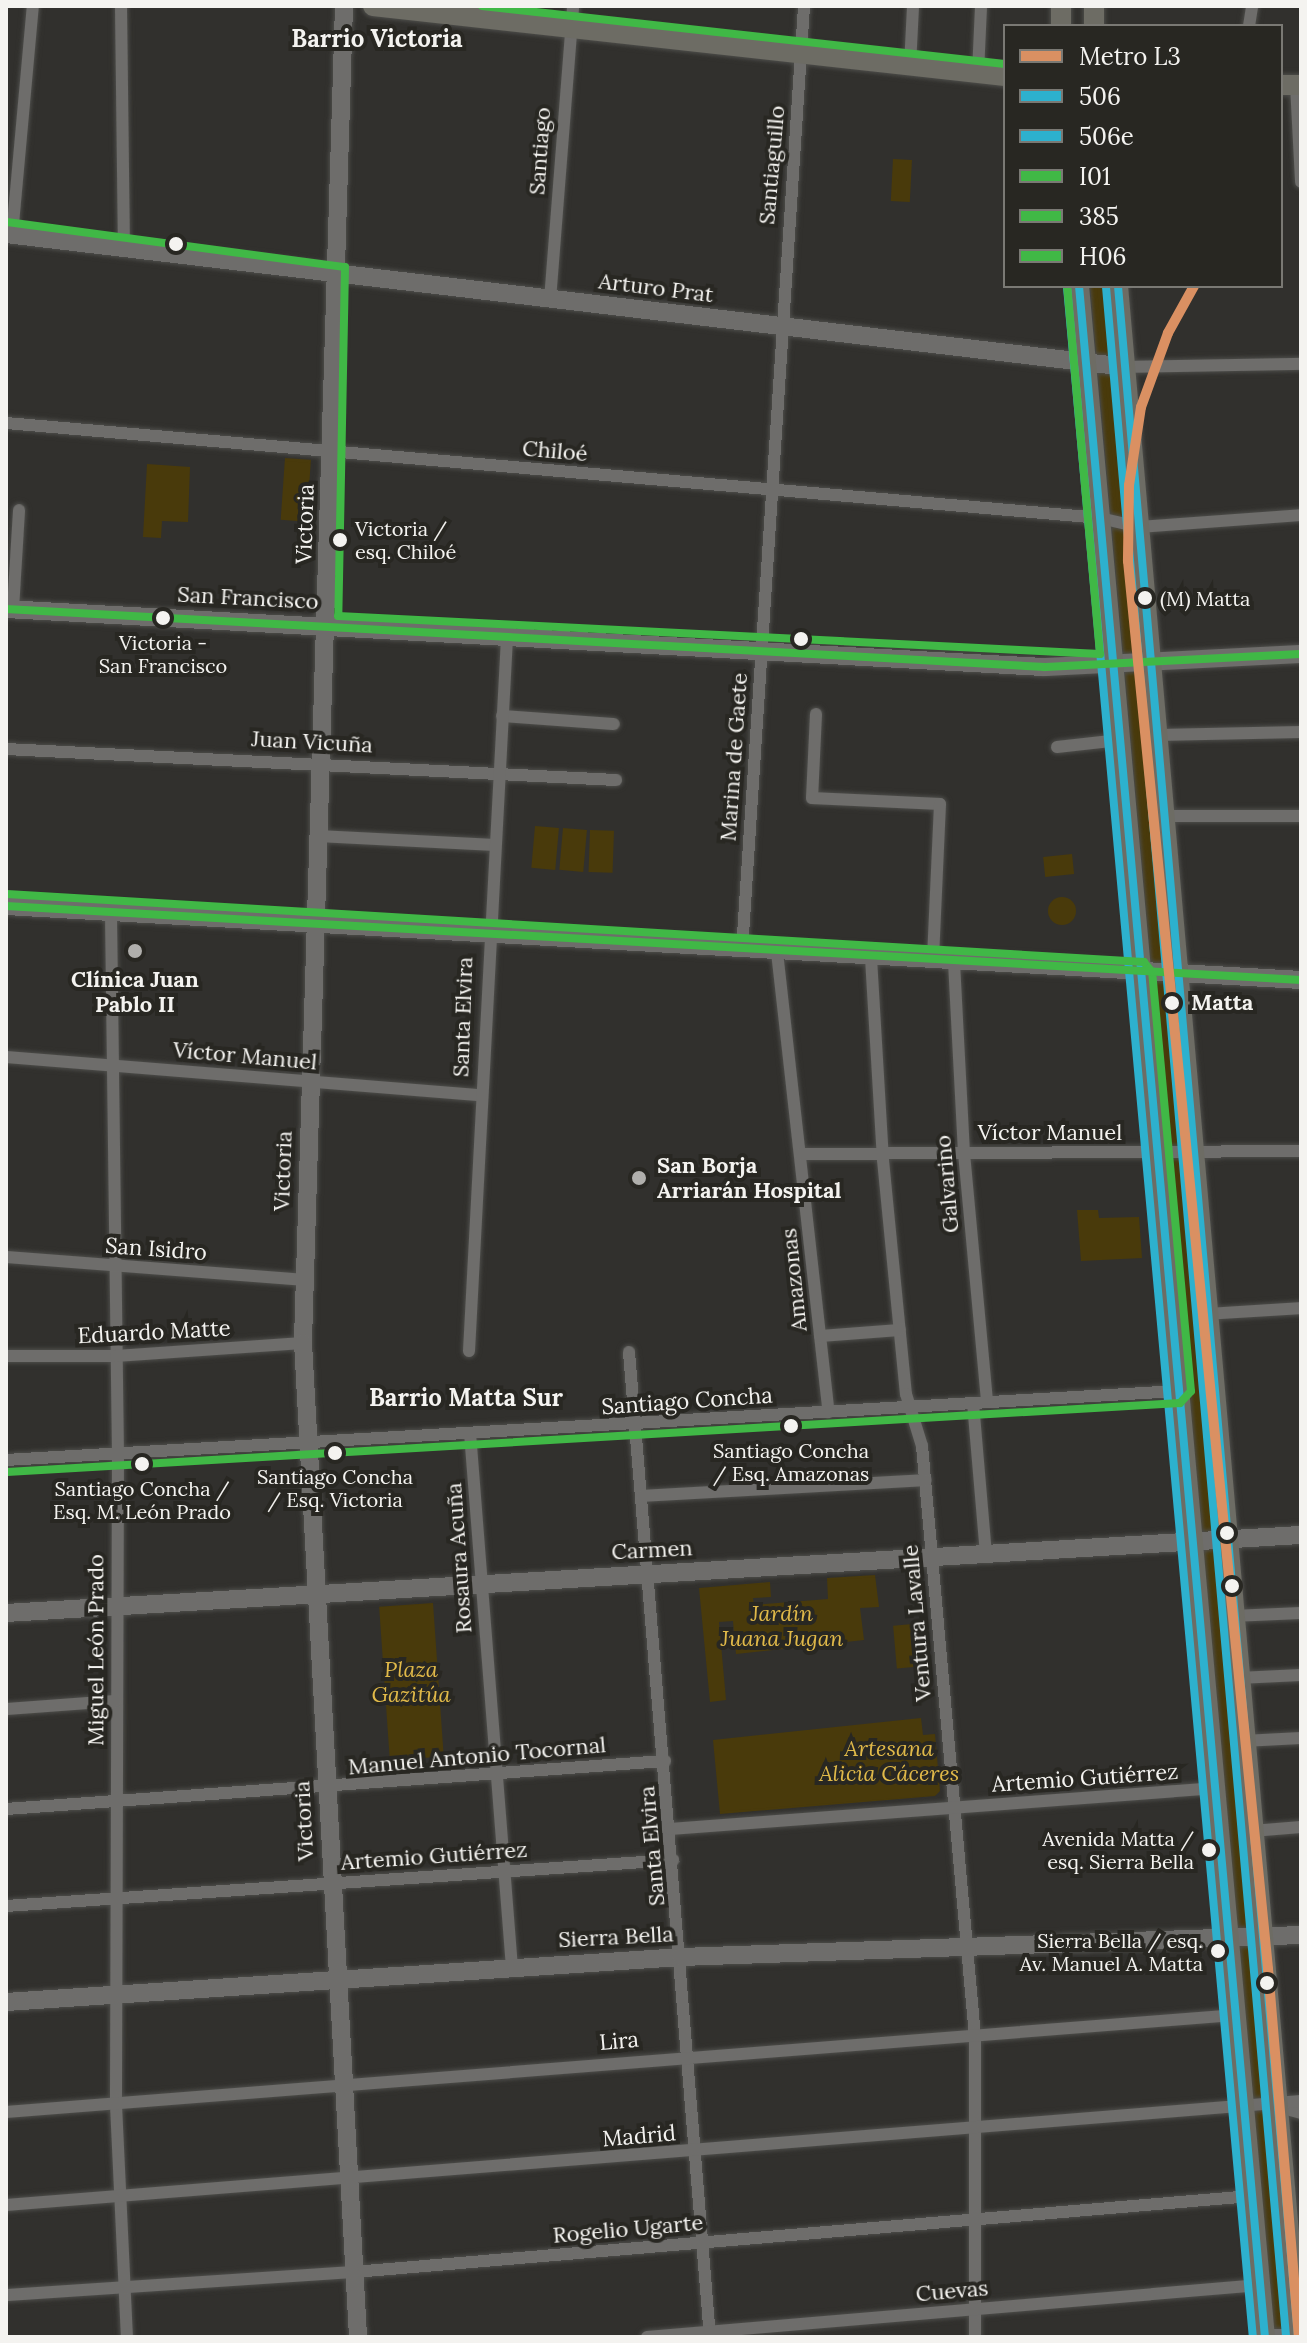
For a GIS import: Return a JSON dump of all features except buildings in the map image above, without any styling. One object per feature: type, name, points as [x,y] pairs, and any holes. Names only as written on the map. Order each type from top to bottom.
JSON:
[{"type":"main road","name":"Victoria","points":[[344,6],[310,1081],[315,1146],[303,1280],[303,1343],[358,2337]]},
{"type":"main road","points":[[373,6],[1003,76]]},
{"type":"main road","name":"Arturo Prat","points":[[9,235],[1126,367]]},
{"type":"main road","points":[[1079,288],[1265,2336]]},
{"type":"main road","points":[[1118,288],[1275,2106],[1299,2334]]},
{"type":"main road","name":"San Francisco","points":[[9,609],[761,651],[1113,666],[1301,654]]},
{"type":"main road","points":[[6,906],[871,958],[1301,980]]},
{"type":"main road","points":[[1174,1335],[1207,1323]]},
{"type":"main road","name":"Carmen","points":[[6,1613],[1301,1535]]},
{"type":"main road","points":[[1229,1939],[1301,1935]]},
{"type":"main road","name":"Sierra Bella","points":[[6,2002],[681,1957],[1229,1939]]},
{"type":"street","points":[[9,235],[33,6]]},
{"type":"street","points":[[121,6],[124,249]]},
{"type":"street","name":"Santiago","points":[[550,300],[573,6]]},
{"type":"street","name":"Santiaguillo","points":[[779,327],[804,6]]},
{"type":"street","points":[[910,66],[913,6]]},
{"type":"street","points":[[978,73],[981,6]]},
{"type":"street","points":[[1293,85],[1301,182]]},
{"type":"street","name":"Marina de Gaete","points":[[742,950],[779,327]]},
{"type":"street","name":"Arturo Prat","points":[[1126,367],[1301,364]]},
{"type":"street","name":"Chiloé","points":[[6,423],[1100,518],[1139,527],[1301,515]]},
{"type":"street","points":[[9,609],[19,510]]},
{"type":"street","name":"Santa Elvira","points":[[469,1351],[487,936],[507,637]]},
{"type":"street","points":[[816,714],[812,798],[940,804],[933,961]]},
{"type":"street","points":[[502,716],[614,724]]},
{"type":"street","points":[[1158,735],[1301,732]]},
{"type":"street","points":[[1057,747],[1120,740]]},
{"type":"street","name":"Juan Vicuña","points":[[6,749],[321,762],[616,780]]},
{"type":"street","points":[[1165,816],[1301,816]]},
{"type":"street","points":[[319,836],[494,845]]},
{"type":"street","name":"Miguel León Prado","points":[[111,914],[118,1454],[116,2105],[127,2337]]},
{"type":"street","name":"Amazonas","points":[[777,952],[829,1412]]},
{"type":"street","name":"Ventura Lavalle","points":[[871,958],[883,1154],[900,1330],[926,1480],[975,2036],[975,2337]]},
{"type":"street","name":"Galvarino","points":[[954,962],[964,1153],[987,1402]]},
{"type":"street","name":"Víctor Manuel","points":[[6,1057],[480,1095]]},
{"type":"street","name":"Víctor Manuel","points":[[800,1154],[1301,1151]]},
{"type":"street","name":"San Isidro","points":[[6,1257],[303,1280]]},
{"type":"street","points":[[1207,1323],[1301,1308]]},
{"type":"street","points":[[820,1336],[900,1330]]},
{"type":"street","name":"Eduardo Matte","points":[[6,1356],[116,1356],[303,1343]]},
{"type":"street","name":"Santa Elvira","points":[[629,1352],[710,2334]]},
{"type":"street","name":"Santiago Concha","points":[[6,1460],[1179,1391]]},
{"type":"street","points":[[973,1403],[986,1554]]},
{"type":"street","name":"Rosaura Acuña","points":[[470,1433],[512,1968]]},
{"type":"street","points":[[642,1496],[926,1480]]},
{"type":"street","points":[[1232,1616],[1301,1613]]},
{"type":"street","points":[[1238,1678],[1301,1675]]},
{"type":"street","points":[[6,1709],[116,1701]]},
{"type":"street","points":[[1243,1741],[1301,1738]]},
{"type":"street","name":"Manuel Antonio Tocornal","points":[[6,1809],[327,1789],[665,1761]]},
{"type":"street","name":"Artemio Gutiérrez","points":[[670,1829],[1216,1788]]},
{"type":"street","points":[[1252,1831],[1301,1827]]},
{"type":"street","name":"Artemio Gutiérrez","points":[[6,1906],[673,1860]]},
{"type":"street","name":"Lira","points":[[6,2112],[1237,2015]]},
{"type":"street","name":"Madrid","points":[[6,2205],[349,2181],[1244,2106],[1275,2106],[1301,2101]]},
{"type":"street","name":"Madrid","points":[[1275,2106],[1301,2113]]},
{"type":"street","name":"Rogelio Ugarte","points":[[6,2295],[354,2272],[1252,2196]]},
{"type":"street","name":"Cuevas","points":[[647,2337],[1260,2285]]},
{"type":"street","points":[[1265,2336],[1299,2334]]},
{"type":"green space","points":[[893,159],[912,160],[910,202],[891,201]]},
{"type":"green space","points":[[1090,288],[1109,288],[1290,2337],[1274,2337]]},
{"type":"green space","points":[[285,458],[311,460],[307,522],[281,520]]},
{"type":"green space","points":[[147,464],[190,467],[188,522],[162,521],[161,538],[143,537]]},
{"type":"green space","points":[[535,826],[559,828],[555,870],[531,868]]},
{"type":"green space","points":[[563,828],[587,830],[583,872],[559,870]]},
{"type":"green space","points":[[590,830],[614,831],[613,873],[589,872]]},
{"type":"green space","points":[[1072,854],[1074,874],[1045,877],[1043,857]]},
{"type":"green space","points":[[1062,897],[1072,901],[1076,911],[1072,921],[1062,925],[1052,921],[1048,911],[1052,901]]},
{"type":"green space","points":[[1077,1210],[1098,1210],[1099,1218],[1139,1217],[1142,1258],[1081,1261]]},
{"type":"green space","name":"Jardín Juana Jugan","points":[[875,1575],[879,1607],[860,1608],[864,1640],[736,1654],[733,1621],[719,1622],[726,1700],[710,1702],[699,1588],[770,1582],[771,1597],[753,1598],[754,1605],[828,1599],[827,1578]]},
{"type":"green space","name":"Plaza Gazitúa","points":[[433,1603],[444,1757],[390,1760],[379,1607]]},
{"type":"green space","points":[[924,1623],[928,1666],[897,1669],[893,1626]]},
{"type":"green space","name":"Artesana Alicia Cáceres","points":[[921,1718],[923,1735],[935,1734],[940,1791],[935,1796],[720,1814],[713,1740]]},
{"type":"metro line","name":"L3","points":[[1193,288],[1168,333],[1141,407],[1129,485],[1128,561],[1268,1969],[1299,2337]]},
{"type":"transit line","name":"H06","points":[[482,6],[1003,64]]},
{"type":"transit line","name":"H06","points":[[7,222],[345,267],[338,616],[1100,654],[1067,288]]},
{"type":"transit line","name":"506e","points":[[1067,288],[1253,2337]]},
{"type":"transit line","name":"506","points":[[1079,288],[1265,2337]]},
{"type":"transit line","name":"506e","points":[[1106,288],[1286,2337]]},
{"type":"transit line","name":"506","points":[[1118,288],[1298,2337]]},
{"type":"transit line","name":"385","points":[[6,609],[1045,667],[1301,654]]},
{"type":"transit line","name":"I01","points":[[7,894],[1144,962],[1152,972],[1191,1391],[1180,1403],[7,1472]]},
{"type":"transit line","name":"385","points":[[6,906],[1301,980]]},
{"type":"place","name":"Victoria / esq. Chiloé","points":[[340,540]]},
{"type":"place","name":"(M) Matta","points":[[1145,598]]},
{"type":"place","name":"Victoria - San Francisco","points":[[163,618]]},
{"type":"place","name":"Clínica Juan Pablo II","points":[[135,951]]},
{"type":"place","name":"Matta","points":[[1172,1003]]},
{"type":"place","name":"San Borja Arriarán Hospital","points":[[639,1178]]},
{"type":"place","name":"Santiago Concha / Esq. Amazonas","points":[[791,1426]]},
{"type":"place","name":"Santiago Concha / Esq. Victoria","points":[[335,1453]]},
{"type":"place","name":"Santiago Concha / Esq. M. León Prado","points":[[142,1464]]},
{"type":"place","name":"Avenida Matta / esq. Sierra Bella","points":[[1209,1850]]},
{"type":"place","name":"Sierra Bella / esq. Av. Manuel A. Matta","points":[[1218,1951]]},
{"type":"district","name":"Barrio Victoria","points":[[377,39]]},
{"type":"district","name":"Barrio Matta Sur","points":[[466,1398]]}]
